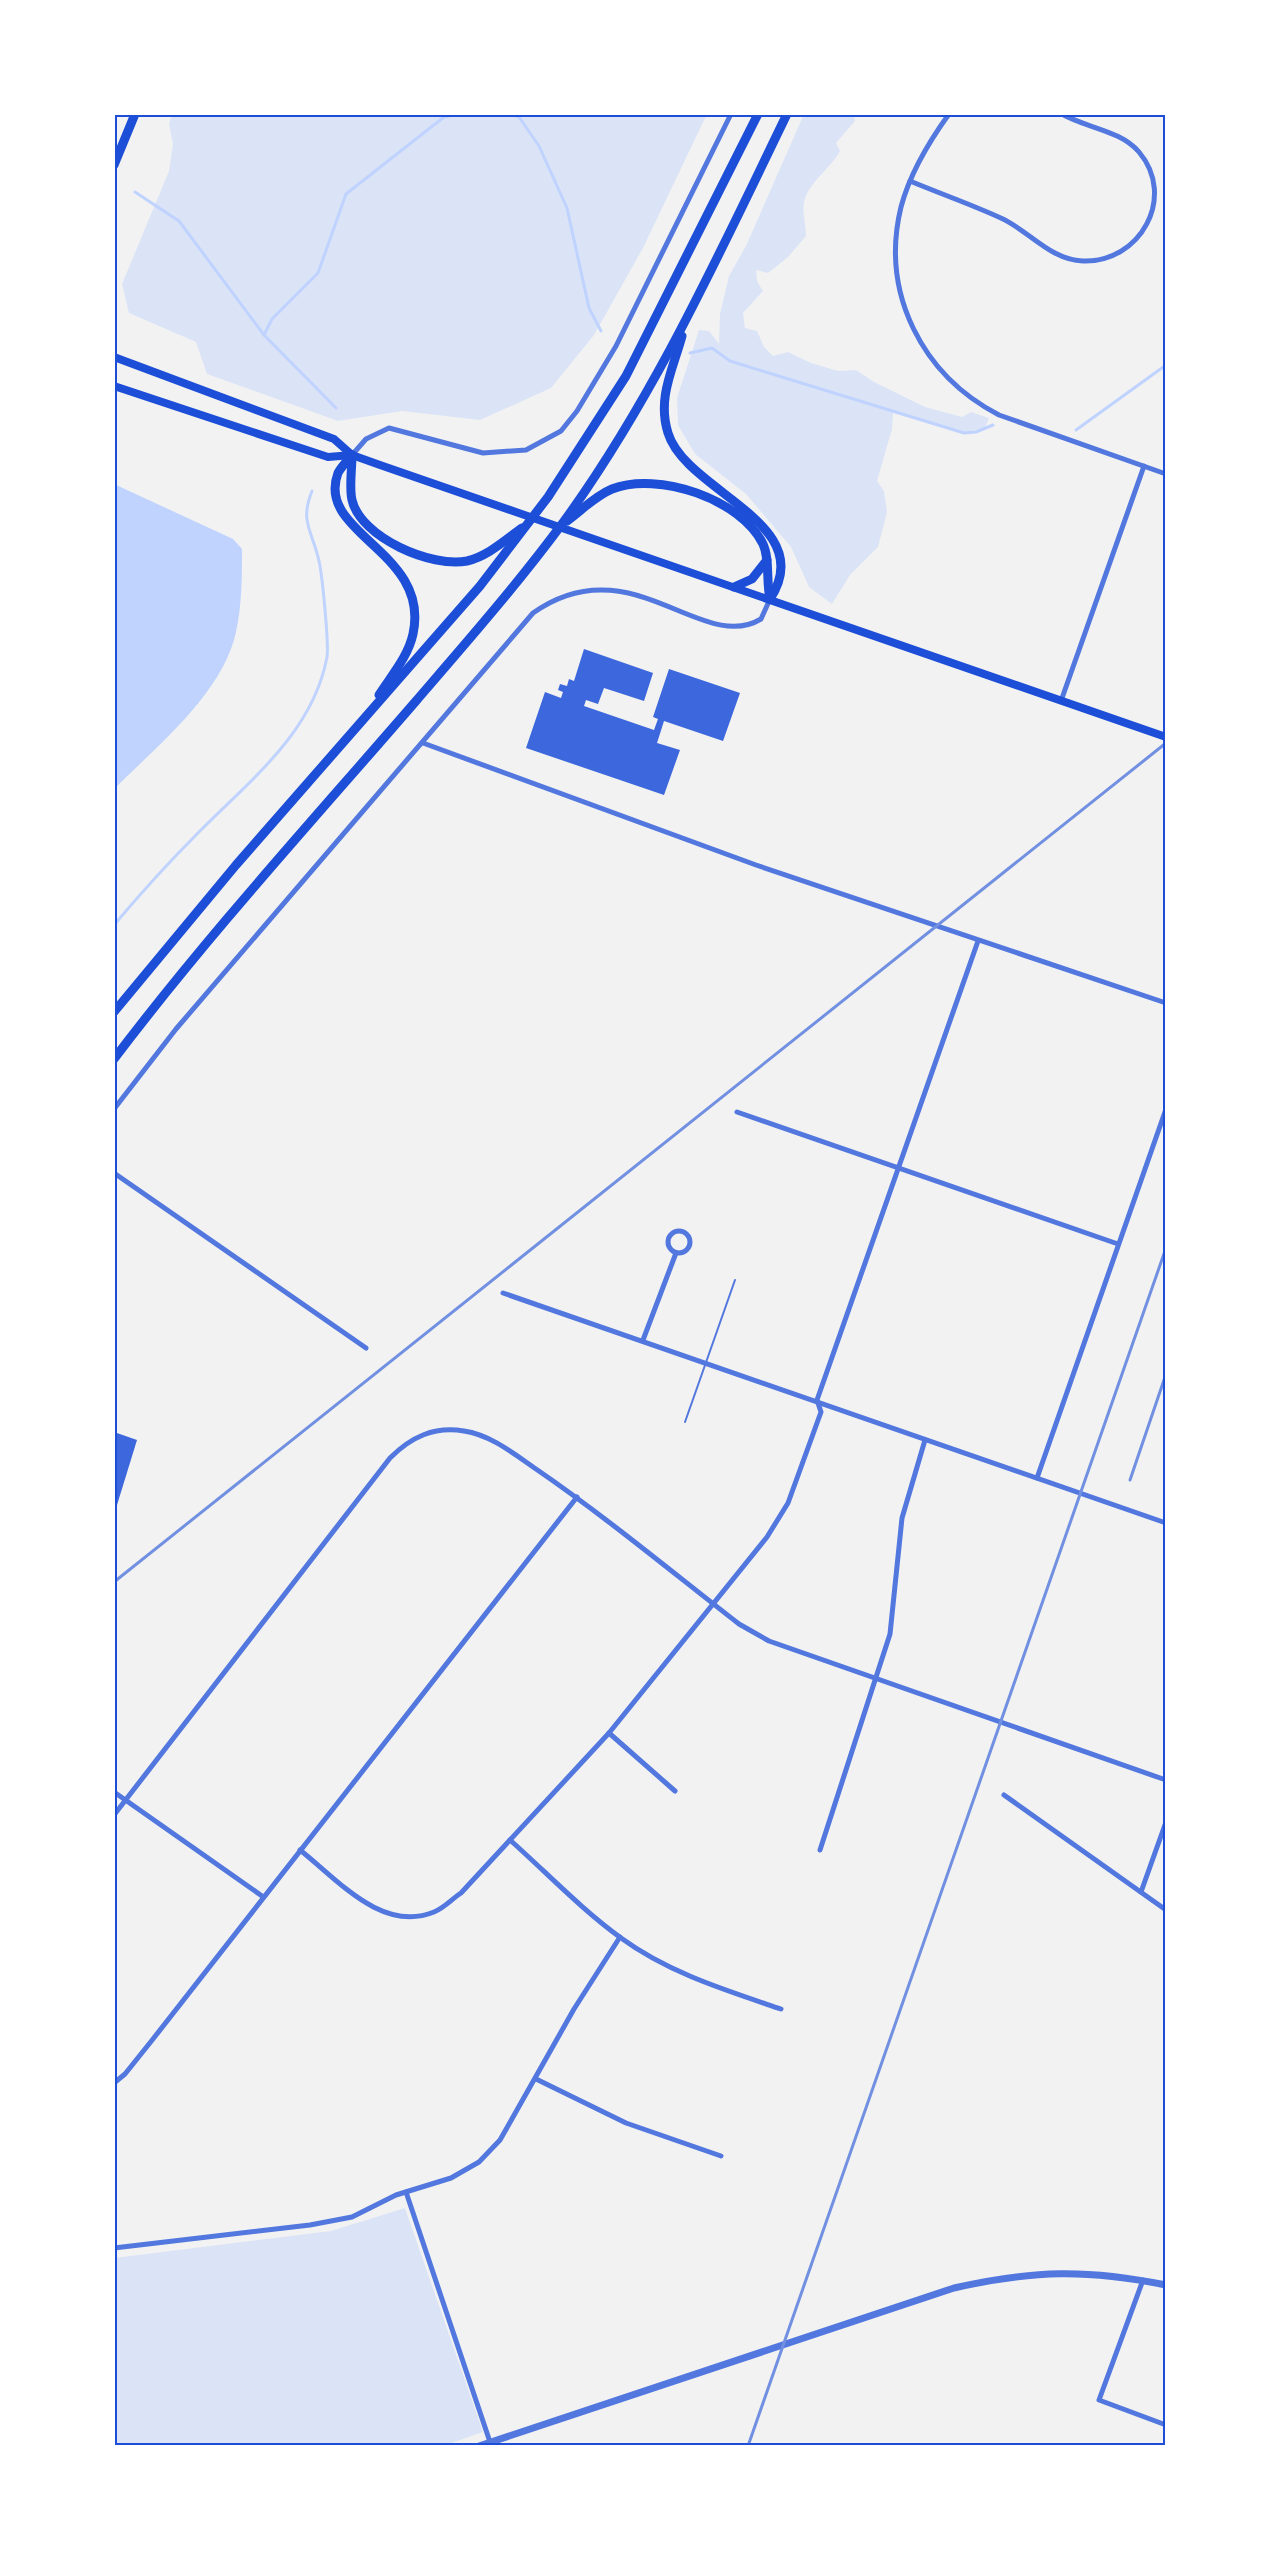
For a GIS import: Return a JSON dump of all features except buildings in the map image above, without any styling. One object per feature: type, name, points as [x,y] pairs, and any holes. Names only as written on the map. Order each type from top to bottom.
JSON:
[{"type":"highway","points":[[114,165],[135,114]]},
{"type":"highway","points":[[114,1012],[369,711],[402,677],[529,524],[577,456],[626,376],[758,114]]},
{"type":"highway","points":[[114,1059],[217,932],[509,591],[562,524],[601,466],[684,326],[787,114]]},
{"type":"highway","points":[[684,326],[664,396],[668,433],[685,461],[759,522],[773,542],[779,556],[782,574],[780,584],[770,599]]},
{"type":"highway","points":[[352,454],[351,489],[355,507],[384,538],[420,557],[454,562],[474,559],[529,524]]},
{"type":"highway","points":[[352,454],[339,472],[336,487],[340,508],[350,522],[403,575],[410,588],[415,612],[410,645],[369,711]]},
{"type":"highway","points":[[562,524],[614,489],[642,484],[669,486],[708,498],[734,514],[756,534],[767,560],[766,581],[770,599]]},
{"type":"highway","points":[[734,587],[752,579],[767,560]]},
{"type":"main road","points":[[114,357],[334,439],[352,454],[1166,736]]},
{"type":"main road","points":[[114,386],[328,457],[352,454]]},
{"type":"street","points":[[352,454],[366,439],[378,431],[389,429],[483,453],[526,450],[561,431],[577,411],[616,346],[731,114]]},
{"type":"street","points":[[949,114],[926,148],[910,182],[898,228],[899,289],[910,325],[938,369],[963,394],[999,415],[1166,474]]},
{"type":"street","points":[[910,182],[1003,220],[1055,253],[1069,259],[1099,260],[1114,256],[1139,238],[1153,211],[1156,197],[1148,166],[1139,152],[1126,141],[1062,114]]},
{"type":"street","points":[[1061,701],[1144,466]]},
{"type":"street","points":[[114,1109],[176,1029],[423,743],[522,623],[557,598],[585,590],[616,590],[739,628],[761,619],[770,599]]},
{"type":"street","points":[[423,743],[756,865],[1166,1003]]},
{"type":"street","points":[[300,1850],[369,1906],[394,1917],[416,1917],[437,1911],[460,1893],[609,1733],[767,1537],[788,1503],[821,1412],[817,1400],[978,941]]},
{"type":"street","points":[[1037,1479],[1166,1109]]},
{"type":"street","points":[[737,1112],[1118,1244]]},
{"type":"street","points":[[114,1173],[366,1348]]},
{"type":"street","points":[[680,1231],[688,1235],[690,1242],[686,1251],[676,1252],[670,1248],[668,1241],[671,1234],[680,1231]]},
{"type":"street","points":[[643,1340],[676,1252]]},
{"type":"street","points":[[503,1293],[1166,1522]]},
{"type":"street","points":[[114,1815],[390,1458],[409,1441],[429,1432],[456,1430],[478,1435],[501,1446],[577,1497],[714,1605],[746,1629],[769,1641],[1166,1780]]},
{"type":"street","points":[[820,1850],[876,1680],[894,1613],[902,1518],[925,1440]]},
{"type":"street","points":[[114,2083],[139,2056],[262,1896],[577,1497]]},
{"type":"street","points":[[609,1733],[675,1791]]},
{"type":"street","points":[[114,1792],[262,1896]]},
{"type":"street","points":[[1004,1795],[1166,1910]]},
{"type":"street","points":[[1141,1892],[1166,1822]]},
{"type":"street","points":[[510,1840],[620,1937],[662,1964],[698,1980],[781,2009]]},
{"type":"street","points":[[114,2248],[310,2225],[352,2217],[406,2192],[451,2178],[479,2162],[500,2140],[574,2009],[620,1937]]},
{"type":"street","points":[[536,2079],[626,2123],[721,2156]]},
{"type":"street","points":[[406,2192],[490,2442]]},
{"type":"street","points":[[478,2446],[954,2288],[1011,2276],[1058,2272],[1100,2274],[1166,2285]]},
{"type":"street","points":[[1143,2280],[1135,2308],[1099,2400],[1166,2425]]},
{"type":"lane","points":[[685,1422],[735,1280]]},
{"type":"shaded area","points":[[172,114],[707,114],[643,248],[594,335],[551,388],[480,420],[402,411],[338,421],[207,374],[196,342],[129,313],[122,284],[169,171],[173,144],[169,124]]},
{"type":"shaded area","points":[[804,114],[854,114],[855,121],[836,143],[840,151],[806,195],[803,210],[806,236],[788,257],[768,273],[756,270],[757,281],[763,291],[743,313],[745,328],[757,331],[764,347],[773,356],[788,352],[811,363],[838,371],[856,370],[874,382],[925,407],[962,417],[971,412],[989,418],[985,428],[964,433],[893,413],[892,429],[877,481],[884,491],[887,512],[878,547],[850,575],[832,604],[809,587],[791,547],[746,494],[695,454],[678,425],[677,398],[699,330],[709,331],[719,344],[720,314],[729,276],[746,246]]},
{"type":"shaded area","points":[[405,2208],[483,2432],[443,2446],[114,2446],[114,2258],[331,2231]]},
{"type":"water","points":[[114,484],[233,539],[242,549],[238,622],[229,654],[218,676],[168,737],[114,789]]},
{"type":"waterway","points":[[264,335],[272,319],[318,273],[346,194],[444,117],[458,114]]},
{"type":"waterway","points":[[511,114],[519,117],[539,146],[567,208],[589,308],[601,331]]},
{"type":"waterway","points":[[135,192],[179,221],[264,335],[336,408]]},
{"type":"waterway","points":[[690,353],[712,348],[730,361],[964,433],[976,432],[993,425]]},
{"type":"waterway","points":[[1076,430],[1166,365]]},
{"type":"waterway","points":[[114,925],[176,856],[276,754],[308,709],[320,684],[327,657],[327,638],[320,564],[307,518],[312,491]]},
{"type":"waterway","points":[[379,2446],[383,2445]]},
{"type":"railway","points":[[114,1582],[1166,743]]},
{"type":"railway","points":[[748,2446],[1166,1248]]},
{"type":"railway","points":[[1130,1480],[1166,1374]]}]
